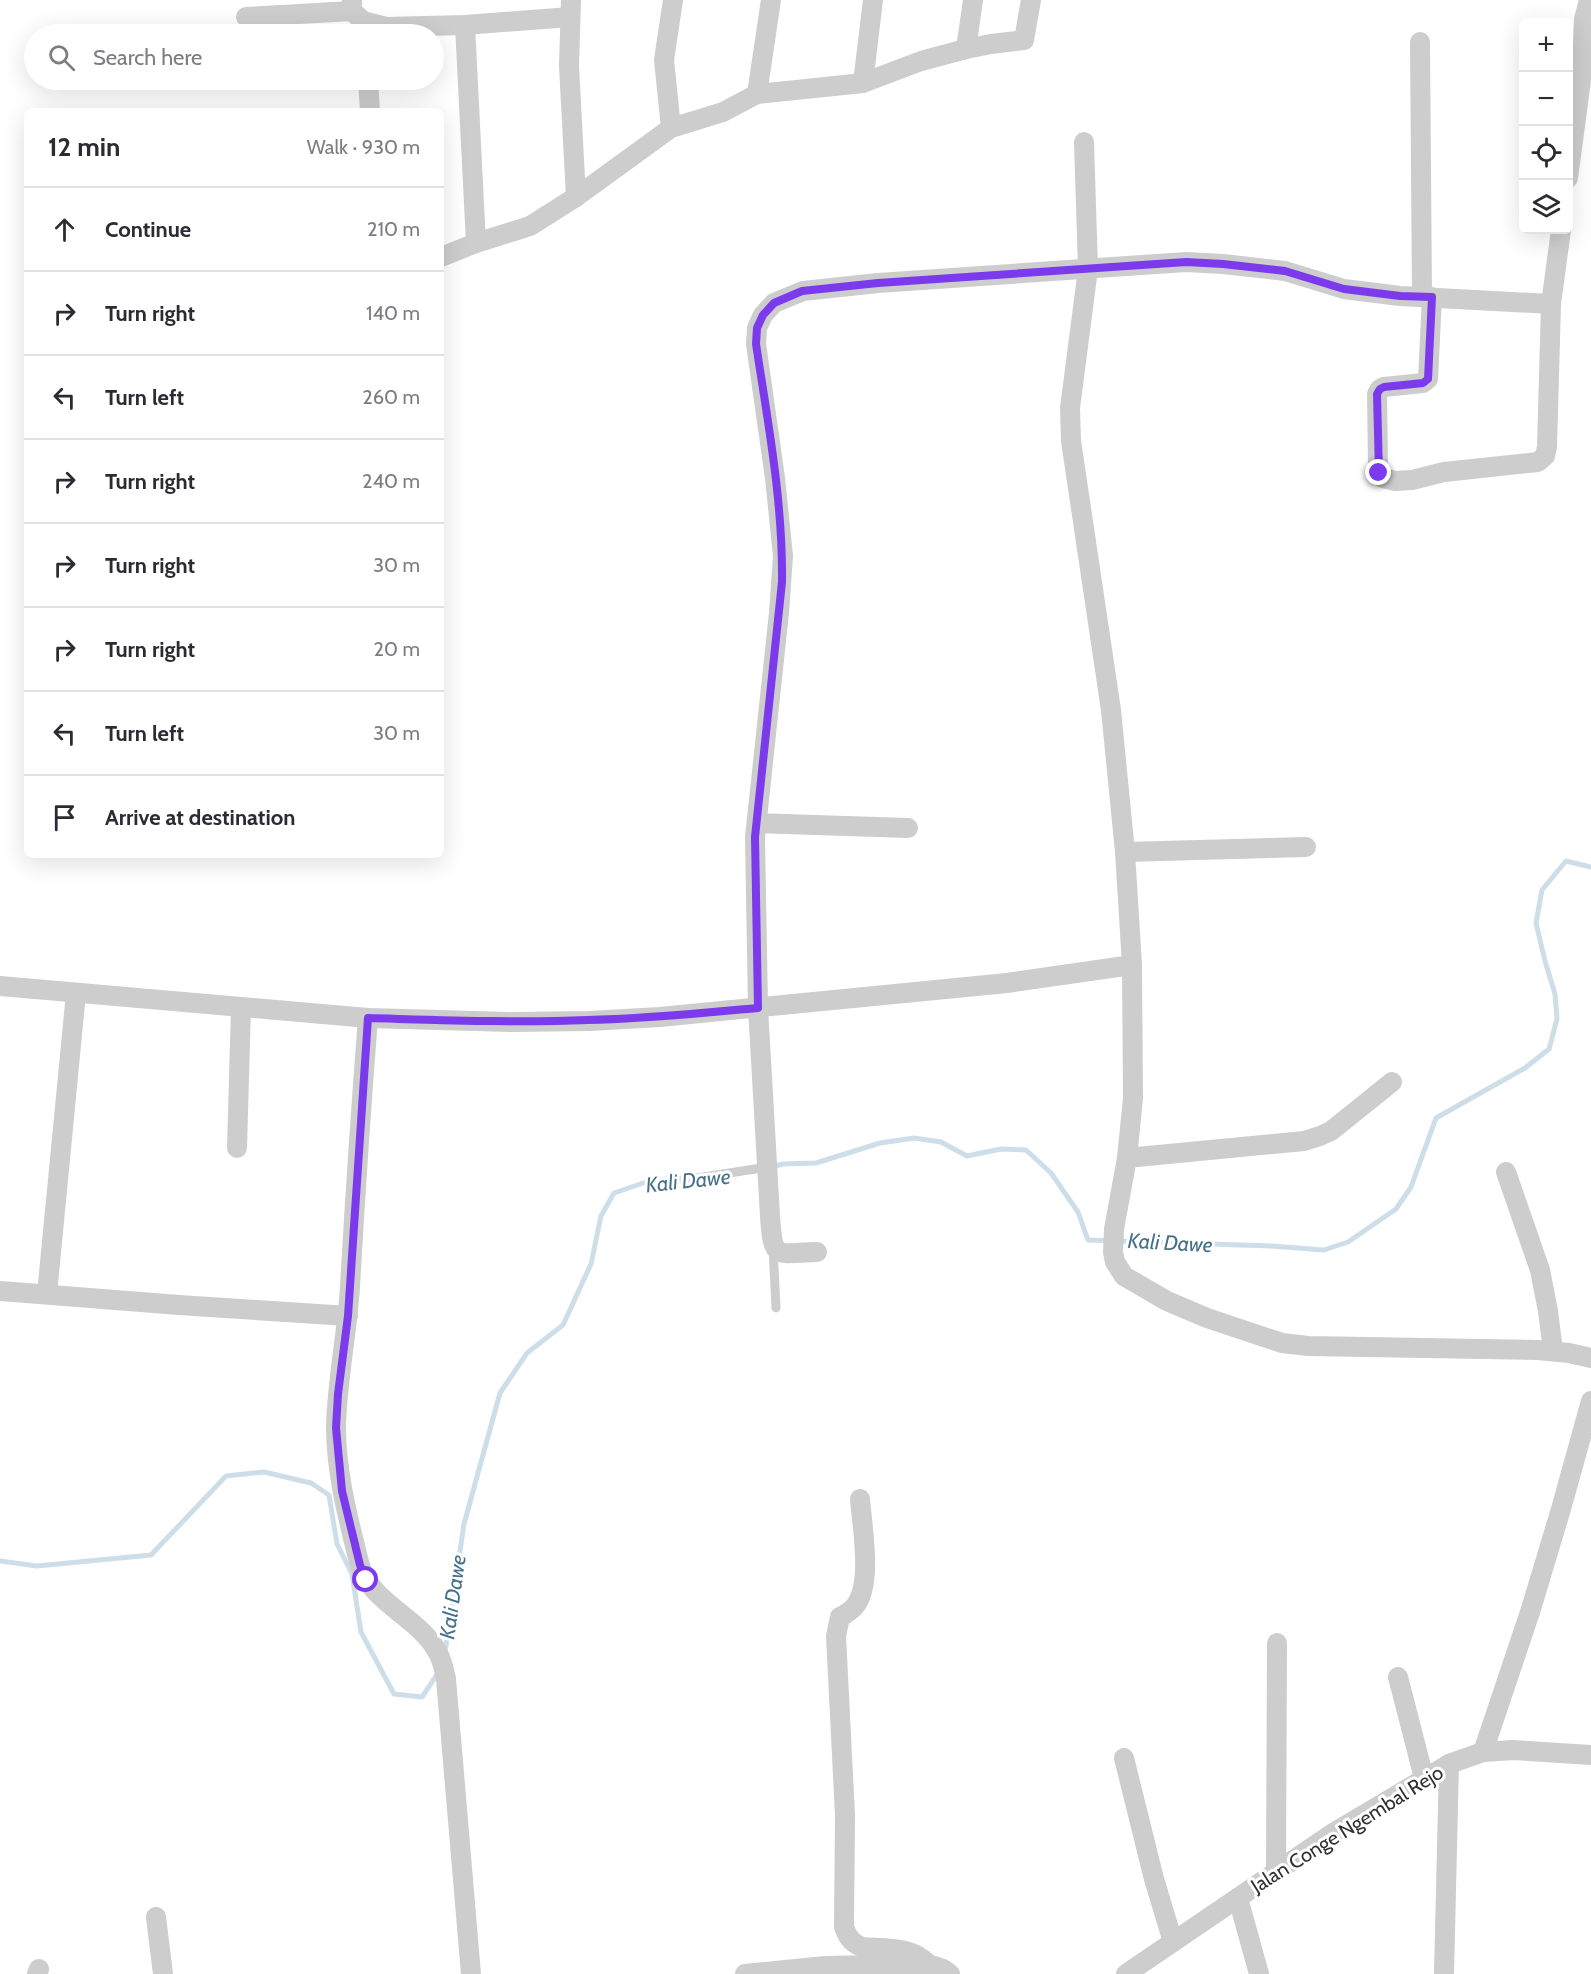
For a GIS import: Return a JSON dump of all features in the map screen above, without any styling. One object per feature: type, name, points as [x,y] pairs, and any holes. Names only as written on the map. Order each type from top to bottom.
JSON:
[{"type":"street","points":[[672,128],[664,60],[673,0]]},
{"type":"street","points":[[757,94],[771,0]]},
{"type":"street","points":[[863,83],[873,0]]},
{"type":"street","points":[[966,49],[973,0]]},
{"type":"street","points":[[444,256],[530,226],[576,197],[672,128],[723,112],[757,94],[863,83],[921,61],[966,49],[1024,40],[1031,0]]},
{"type":"street","points":[[1573,146],[1589,0]]},
{"type":"street","points":[[246,17],[274,8],[358,17],[378,24]]},
{"type":"street","points":[[444,26],[465,25],[570,9],[569,66],[576,197]]},
{"type":"street","points":[[465,25],[476,243]]},
{"type":"street","points":[[1420,42],[1428,379],[1423,383],[1384,387],[1377,394],[1378,465],[1379,473],[1383,478],[1412,480],[1444,472],[1534,463],[1545,456],[1551,304],[1560,234]]},
{"type":"street","points":[[369,90],[370,108]]},
{"type":"street","points":[[1083,142],[1088,269],[1070,408],[1071,441],[1111,710],[1125,852],[1132,965],[1133,1098],[1127,1158],[1114,1229],[1113,1252],[1118,1269],[1124,1276],[1157,1296],[1208,1318],[1282,1343],[1308,1346],[1488,1348],[1553,1352],[1591,1358]]},
{"type":"street","points":[[817,1252],[782,1253],[776,1251],[773,1246],[758,1008],[755,875],[757,823],[782,582],[781,525],[756,344],[757,328],[763,315],[774,303],[802,291],[878,283],[1186,262],[1285,271],[1344,289],[1400,296],[1551,304]]},
{"type":"street","points":[[757,823],[908,828]]},
{"type":"street","points":[[1125,852],[1306,847]]},
{"type":"street","points":[[0,986],[368,1018],[512,1022],[578,1021],[660,1017],[1007,984],[1132,965]]},
{"type":"street","points":[[47,1294],[76,993]]},
{"type":"street","points":[[237,1148],[242,1007]]},
{"type":"street","points":[[368,1018],[348,1316],[336,1428],[342,1491],[360,1565],[366,1580],[426,1636],[438,1652],[443,1665],[471,1974]]},
{"type":"street","points":[[1127,1158],[1304,1141],[1331,1131],[1392,1082]]},
{"type":"street","points":[[1506,1172],[1540,1270],[1553,1352]]},
{"type":"street","points":[[0,1292],[348,1316]]},
{"type":"street","points":[[1483,1752],[1535,1598],[1591,1401]]},
{"type":"street","points":[[860,1499],[865,1555],[864,1582],[856,1605],[840,1617],[836,1636],[839,1659],[845,1815],[844,1927],[848,1938],[856,1945],[910,1951],[922,1956],[928,1964]]},
{"type":"street","points":[[1276,1872],[1277,1643]]},
{"type":"street","points":[[1398,1677],[1424,1778]]},
{"type":"street","name":"Jalan Conge Ngembal Rejo","points":[[1126,1974],[1153,1966],[1173,1942],[1333,1833],[1449,1764],[1483,1752],[1513,1750],[1591,1755]]},
{"type":"street","points":[[1124,1758],[1154,1879],[1173,1942]]},
{"type":"street","points":[[1444,1974],[1449,1764]]},
{"type":"street","points":[[1238,1898],[1259,1974]]},
{"type":"street","points":[[156,1917],[163,1974]]},
{"type":"street","points":[[745,1974],[825,1966],[928,1964],[950,1974]]},
{"type":"lane","points":[[684,1180],[768,1167]]},
{"type":"lane","points":[[773,1246],[776,1308]]},
{"type":"waterway","name":"Kali Dawe","points":[[771,1167],[783,1164],[816,1163],[880,1143],[914,1138],[941,1142],[967,1156],[1001,1149],[1026,1150],[1051,1173],[1078,1212],[1088,1240],[1324,1250],[1348,1242],[1396,1209],[1411,1187],[1436,1118],[1525,1068],[1549,1049],[1557,1019],[1555,994],[1536,923],[1542,890],[1566,861],[1591,867]]},
{"type":"waterway","name":"Kali Dawe","points":[[445,1653],[464,1524],[500,1393],[527,1353],[563,1325],[591,1264],[601,1216],[614,1193],[652,1180],[685,1178]]},
{"type":"waterway","name":"Kali Dawe","points":[[0,1561],[37,1566],[151,1555],[226,1476],[264,1472],[311,1483],[329,1495],[337,1544],[352,1574],[361,1632],[394,1694],[422,1697],[438,1673]]},
{"type":"route","points":[[366,1580],[360,1565],[342,1491],[336,1428],[348,1316],[368,1018],[512,1022],[660,1017],[758,1008],[755,837],[783,556],[776,478],[756,344],[757,328],[763,315],[774,303],[802,291],[878,283],[1186,262],[1285,271],[1344,289],[1400,296],[1432,297],[1428,379],[1423,383],[1384,387],[1377,394],[1379,473]]}]
